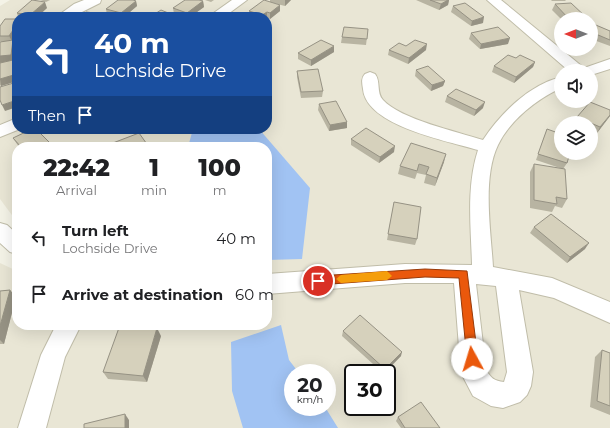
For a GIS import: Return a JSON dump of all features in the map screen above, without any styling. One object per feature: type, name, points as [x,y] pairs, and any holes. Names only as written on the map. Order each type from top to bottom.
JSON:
[{"type":"street","points":[[70,12],[95,0]]},
{"type":"street","points":[[223,12],[241,0]]},
{"type":"street","points":[[493,0],[570,64]]},
{"type":"street","points":[[598,68],[610,64]]},
{"type":"street","points":[[370,77],[371,92],[376,104],[391,114],[423,127],[488,147]]},
{"type":"street","points":[[484,276],[481,206],[482,171],[488,147],[505,122],[526,100],[554,86]]},
{"type":"street","points":[[0,131],[12,126]]},
{"type":"street","points":[[0,231],[12,242]]},
{"type":"street","points":[[272,284],[425,273],[484,276],[542,285],[564,292],[610,313]]},
{"type":"street","points":[[32,428],[53,355],[66,330]]},
{"type":"shaded area","points":[[10,0],[610,0],[610,428],[0,428],[0,263],[12,269],[12,330],[272,330],[272,142],[12,142],[12,215],[0,199],[0,6]]},
{"type":"water","points":[[192,134],[263,134],[270,142],[189,142]]},
{"type":"water","points":[[272,144],[310,188],[302,259],[272,260]]},
{"type":"water","points":[[281,325],[289,360],[292,364],[284,364],[284,416],[331,416],[338,428],[243,428],[232,391],[231,342],[266,330],[272,330],[272,328]]},
{"type":"building","points":[[32,0],[45,2],[33,12],[18,12]]},
{"type":"building","points":[[118,0],[136,1],[122,12],[106,9]]},
{"type":"building","points":[[185,0],[203,1],[188,12],[173,8]]},
{"type":"building","points":[[264,0],[280,5],[271,12],[249,11]]},
{"type":"building","points":[[430,0],[448,0],[441,4]]},
{"type":"building","points":[[465,3],[484,17],[472,21],[453,6]]},
{"type":"building","points":[[571,3],[581,12],[562,12],[555,4]]},
{"type":"building","points":[[5,19],[12,19],[12,32],[9,36],[0,36],[0,26]]},
{"type":"building","points":[[598,26],[610,31],[610,40],[598,35]]},
{"type":"building","points":[[344,27],[368,29],[367,39],[342,37]]},
{"type":"building","points":[[498,27],[510,38],[481,44],[471,33]]},
{"type":"building","points":[[12,40],[11,55],[0,56],[0,42]]},
{"type":"building","points":[[321,40],[334,46],[311,60],[298,53]]},
{"type":"building","points":[[415,40],[427,44],[409,58],[389,50],[399,43],[406,46]]},
{"type":"building","points":[[508,55],[516,58],[520,55],[535,62],[516,77],[494,66]]},
{"type":"building","points":[[12,60],[12,75],[0,79],[0,63]]},
{"type":"building","points":[[428,66],[445,81],[432,85],[416,70]]},
{"type":"building","points":[[318,69],[323,91],[301,92],[297,71]]},
{"type":"building","points":[[12,83],[12,102],[2,105],[0,100],[0,87]]},
{"type":"building","points":[[456,89],[485,102],[476,110],[447,96]]},
{"type":"building","points":[[336,101],[347,122],[330,125],[319,104]]},
{"type":"building","points":[[598,105],[610,110],[610,115],[600,127],[598,126],[598,116],[578,116],[585,108],[598,108]]},
{"type":"building","points":[[366,128],[395,146],[380,157],[351,139]]},
{"type":"building","points":[[547,129],[554,132],[554,159],[538,154]]},
{"type":"building","points":[[21,134],[41,134],[49,142],[17,142],[13,138]]},
{"type":"building","points":[[140,134],[145,142],[115,142]]},
{"type":"building","points":[[411,143],[446,154],[437,178],[426,174],[429,167],[419,164],[417,171],[400,166]]},
{"type":"building","points":[[557,160],[568,160],[567,163]]},
{"type":"building","points":[[534,164],[565,169],[567,199],[556,197],[557,204],[534,200]]},
{"type":"building","points":[[394,202],[421,207],[417,239],[388,234]]},
{"type":"building","points":[[551,214],[589,243],[570,257],[534,227]]},
{"type":"building","points":[[10,290],[0,326],[0,291]]},
{"type":"building","points":[[360,315],[402,352],[390,364],[379,364],[343,331]]},
{"type":"building","points":[[118,330],[156,330],[143,376],[103,372]]},
{"type":"building","points":[[602,350],[610,353],[610,406],[597,401]]},
{"type":"building","points":[[421,402],[440,428],[405,428],[398,417]]},
{"type":"building","points":[[125,414],[125,428],[84,428],[84,424]]},
{"type":"slow traffic","points":[[341,279],[387,276]]},
{"type":"route","points":[[318,281],[425,273],[464,274],[472,359]]}]
